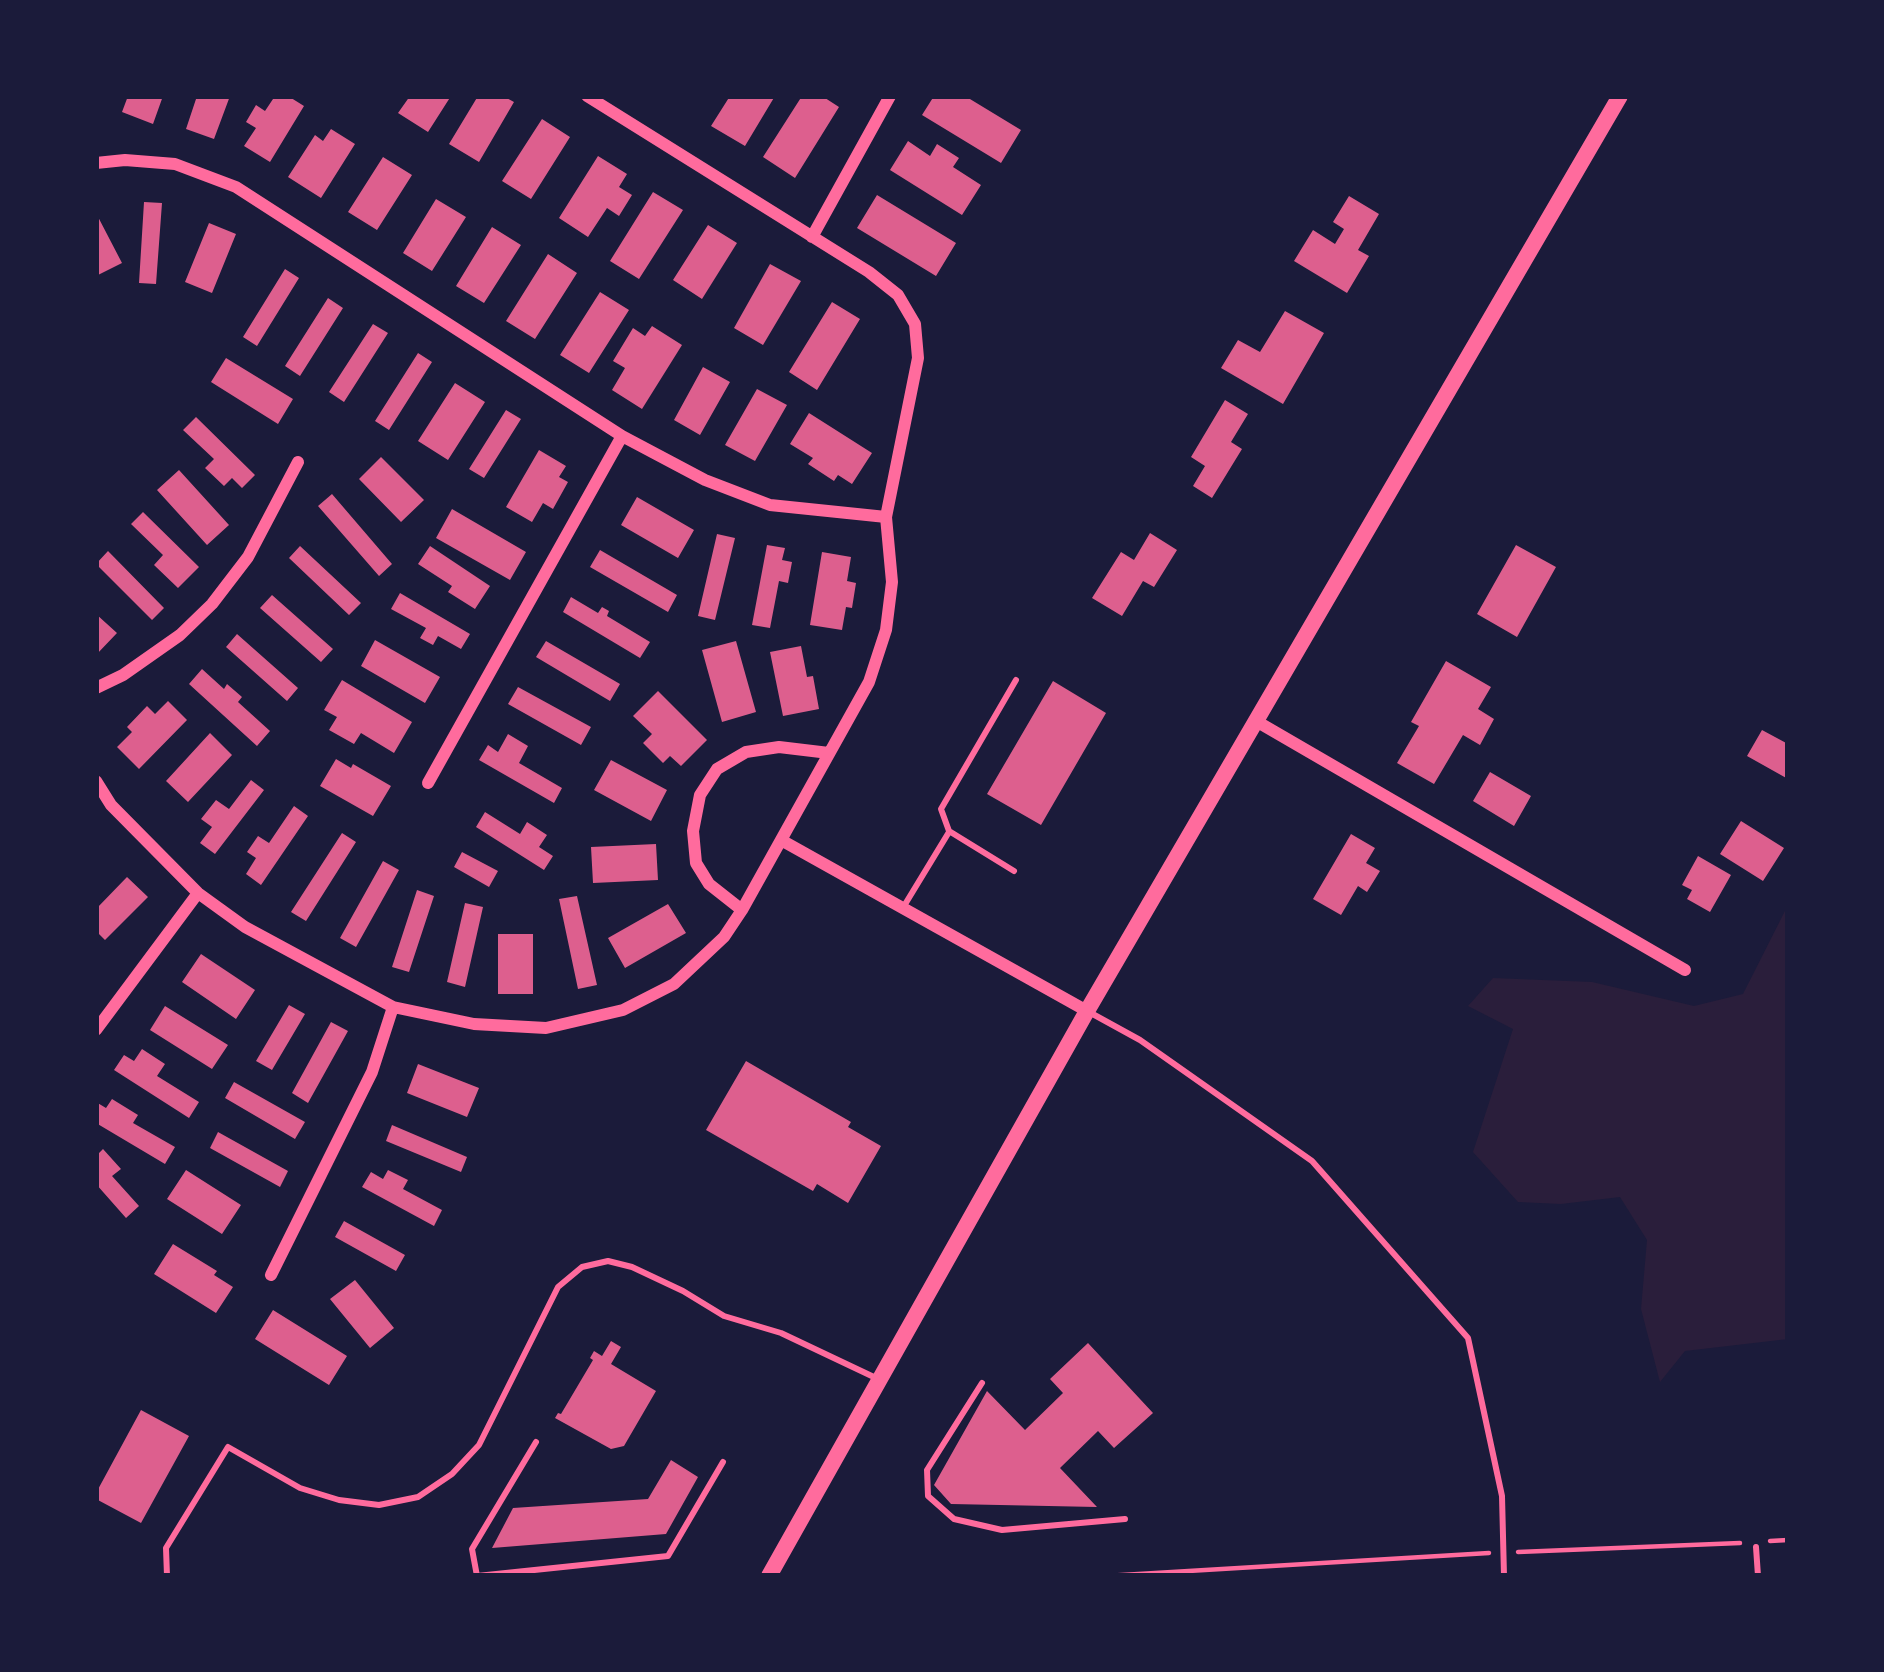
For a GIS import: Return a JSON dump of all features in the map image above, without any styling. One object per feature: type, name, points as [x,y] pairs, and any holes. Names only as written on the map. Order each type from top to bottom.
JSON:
[{"type":"main road","points":[[769,1576],[1087,1011],[1620,96]]},
{"type":"street","points":[[96,781],[111,805],[198,893],[245,927],[393,1007],[474,1024],[546,1028],[623,1010],[674,984],[724,937],[868,682],[886,630],[892,582],[886,517],[918,358],[915,324],[898,296],[869,272],[587,96]]},
{"type":"street","points":[[812,237],[890,96]]},
{"type":"street","points":[[96,163],[175,164],[236,188],[622,436],[705,480],[770,505],[886,517]]},
{"type":"street","points":[[428,783],[622,436]]},
{"type":"street","points":[[96,688],[123,676],[180,635],[212,604],[248,556],[298,462]]},
{"type":"street","points":[[1256,721],[1685,970]]},
{"type":"street","points":[[742,910],[709,884],[697,863],[693,831],[700,795],[717,769],[746,752],[779,747],[829,753]]},
{"type":"street","points":[[781,840],[1087,1011]]},
{"type":"street","points":[[96,1030],[198,893]]},
{"type":"street","points":[[271,1275],[372,1072],[393,1007]]},
{"type":"lane","points":[[1014,871],[949,831],[941,809],[1016,680]]},
{"type":"lane","points":[[904,906],[949,831]]},
{"type":"lane","points":[[1087,1011],[1140,1040],[1312,1161],[1468,1338],[1502,1496],[1504,1576]]},
{"type":"lane","points":[[167,1576],[166,1548],[228,1447],[300,1488],[379,1505],[418,1497],[452,1474],[479,1445],[558,1287],[582,1268],[608,1261],[632,1268],[724,1316],[781,1333],[879,1380]]},
{"type":"lane","points":[[982,1383],[927,1469],[928,1496],[954,1519],[1001,1530],[1125,1519]]},
{"type":"lane","points":[[536,1442],[472,1550],[477,1576],[668,1556],[723,1462]]},
{"type":"lane","points":[[1756,1547],[1758,1576]]},
{"type":"path","points":[[1765,1542],[1788,1540]]},
{"type":"path","points":[[1105,1576],[1742,1543]]},
{"type":"shaded area","points":[[1788,905],[1788,1339],[1685,1351],[1660,1382],[1641,1309],[1647,1240],[1620,1197],[1561,1204],[1518,1202],[1473,1152],[1513,1029],[1468,1006],[1493,978],[1592,982],[1694,1006],[1743,994]]},
{"type":"building","points":[[128,96],[163,96],[153,124],[122,112]]},
{"type":"building","points":[[197,96],[230,96],[214,139],[186,129]]},
{"type":"building","points":[[275,96],[288,96],[304,106],[270,162],[244,146],[256,128],[246,122],[256,105],[265,111]]},
{"type":"building","points":[[410,96],[451,96],[428,132],[398,113]]},
{"type":"building","points":[[478,96],[503,96],[514,102],[479,162],[449,144]]},
{"type":"building","points":[[730,96],[775,96],[745,146],[711,126]]},
{"type":"building","points":[[802,96],[822,96],[839,107],[795,178],[763,157]]},
{"type":"building","points":[[934,96],[965,96],[1021,130],[1001,163],[922,115]]},
{"type":"building","points":[[542,119],[570,137],[531,199],[502,181]]},
{"type":"building","points":[[331,129],[355,144],[321,198],[288,177],[315,135],[323,141]]},
{"type":"building","points":[[908,141],[930,156],[937,144],[959,158],[953,167],[981,185],[962,215],[890,170]]},
{"type":"building","points":[[598,156],[627,174],[619,187],[632,195],[619,216],[607,208],[588,237],[559,218]]},
{"type":"building","points":[[383,157],[412,175],[377,230],[348,212]]},
{"type":"building","points":[[653,192],[683,210],[639,279],[610,261]]},
{"type":"building","points":[[877,195],[956,243],[936,276],[857,228]]},
{"type":"building","points":[[1349,196],[1379,214],[1358,250],[1369,256],[1347,293],[1294,261],[1313,230],[1335,244],[1344,229],[1333,222]]},
{"type":"building","points":[[436,199],[466,217],[432,271],[403,253]]},
{"type":"building","points":[[144,202],[162,203],[156,284],[139,283]]},
{"type":"building","points":[[96,213],[122,263],[96,276]]},
{"type":"building","points":[[209,223],[236,234],[212,293],[185,282]]},
{"type":"building","points":[[708,225],[737,243],[702,299],[673,280]]},
{"type":"building","points":[[492,227],[521,245],[484,303],[456,286]]},
{"type":"building","points":[[548,254],[577,273],[535,339],[506,321]]},
{"type":"building","points":[[770,264],[801,281],[763,345],[734,328]]},
{"type":"building","points":[[285,269],[299,278],[257,346],[243,337]]},
{"type":"building","points":[[600,292],[629,310],[589,373],[560,355]]},
{"type":"building","points":[[328,298],[343,308],[300,376],[285,366]]},
{"type":"building","points":[[832,302],[860,319],[817,390],[789,372]]},
{"type":"building","points":[[1285,311],[1324,333],[1283,404],[1221,368],[1238,340],[1260,352]]},
{"type":"building","points":[[373,324],[388,333],[344,402],[329,392]]},
{"type":"building","points":[[652,326],[682,345],[642,409],[612,390],[625,368],[613,361],[633,328],[645,336]]},
{"type":"building","points":[[418,353],[432,362],[389,430],[375,421]]},
{"type":"building","points":[[226,358],[293,399],[278,424],[211,382]]},
{"type":"building","points":[[703,367],[730,382],[700,435],[674,420]]},
{"type":"building","points":[[455,383],[485,402],[448,460],[418,441]]},
{"type":"building","points":[[757,389],[787,405],[755,461],[725,445]]},
{"type":"building","points":[[1225,400],[1248,414],[1231,442],[1242,449],[1212,498],[1193,486],[1205,466],[1191,457]]},
{"type":"building","points":[[506,410],[521,419],[484,478],[469,469]]},
{"type":"building","points":[[809,413],[872,453],[852,484],[838,475],[834,481],[808,464],[813,458],[790,444]]},
{"type":"building","points":[[196,417],[255,475],[242,488],[232,478],[224,486],[205,468],[214,459],[183,430]]},
{"type":"building","points":[[539,450],[566,466],[559,477],[568,482],[553,509],[543,503],[532,522],[506,507]]},
{"type":"building","points":[[381,457],[424,500],[401,522],[359,479]]},
{"type":"building","points":[[179,470],[229,525],[207,545],[157,490]]},
{"type":"building","points":[[332,494],[392,564],[379,576],[318,506]]},
{"type":"building","points":[[637,497],[694,530],[678,558],[621,525]]},
{"type":"building","points":[[452,509],[526,552],[510,580],[436,538]]},
{"type":"building","points":[[143,512],[199,567],[178,588],[154,565],[163,555],[131,524]]},
{"type":"building","points":[[1150,533],[1177,550],[1154,587],[1143,581],[1122,616],[1092,598],[1121,552],[1134,560]]},
{"type":"building","points":[[717,534],[735,538],[715,620],[698,616]]},
{"type":"building","points":[[767,545],[785,548],[782,560],[792,562],[788,583],[779,581],[770,628],[752,625]]},
{"type":"building","points":[[1516,545],[1556,567],[1517,637],[1477,614]]},
{"type":"building","points":[[300,546],[361,603],[349,615],[289,558]]},
{"type":"building","points":[[430,546],[490,586],[475,609],[448,592],[452,586],[418,564]]},
{"type":"building","points":[[600,550],[677,595],[668,612],[590,567]]},
{"type":"building","points":[[108,551],[164,608],[152,620],[96,564]]},
{"type":"building","points":[[822,552],[851,557],[847,581],[856,583],[842,630],[810,625]]},
{"type":"building","points":[[400,593],[470,634],[461,649],[438,636],[433,645],[420,638],[426,628],[391,609]]},
{"type":"building","points":[[272,595],[333,649],[321,662],[260,608]]},
{"type":"building","points":[[571,597],[598,613],[602,607],[609,611],[607,616],[650,642],[640,658],[563,612]]},
{"type":"building","points":[[96,614],[117,633],[96,655]]},
{"type":"building","points":[[237,634],[298,688],[287,701],[226,647]]},
{"type":"building","points":[[375,640],[440,677],[425,703],[361,666]]},
{"type":"building","points":[[546,641],[620,684],[610,701],[536,657]]},
{"type":"building","points":[[736,641],[756,712],[722,722],[702,650]]},
{"type":"building","points":[[801,646],[819,709],[783,716],[770,652]]},
{"type":"building","points":[[1446,661],[1491,687],[1478,709],[1494,719],[1480,745],[1463,735],[1434,784],[1397,763],[1419,726],[1411,722]]},
{"type":"building","points":[[202,669],[224,689],[227,684],[242,697],[238,702],[270,731],[257,746],[189,684]]},
{"type":"building","points":[[342,680],[412,722],[394,753],[361,733],[354,744],[329,730],[337,717],[324,710]]},
{"type":"building","points":[[1053,681],[1106,713],[1041,825],[987,794]]},
{"type":"building","points":[[518,687],[591,727],[581,745],[508,704]]},
{"type":"building","points":[[658,691],[707,740],[681,766],[670,756],[663,763],[643,743],[652,734],[633,716]]},
{"type":"building","points":[[168,701],[187,720],[139,769],[117,747],[132,732],[127,727],[147,706],[155,714]]},
{"type":"building","points":[[1762,730],[1788,744],[1788,779],[1747,756]]},
{"type":"building","points":[[210,733],[232,755],[188,802],[166,781]]},
{"type":"building","points":[[508,734],[528,746],[519,763],[562,788],[554,803],[479,760],[488,745],[498,752]]},
{"type":"building","points":[[336,759],[391,786],[373,816],[320,786]]},
{"type":"building","points":[[611,760],[667,790],[651,821],[594,790]]},
{"type":"building","points":[[1490,772],[1531,796],[1514,826],[1473,801]]},
{"type":"building","points":[[251,780],[264,790],[215,854],[200,843],[212,827],[201,819],[216,800],[229,809]]},
{"type":"building","points":[[294,806],[308,816],[261,885],[246,874],[256,858],[247,852],[258,836],[269,843]]},
{"type":"building","points":[[485,812],[520,834],[527,822],[547,835],[539,847],[553,856],[544,870],[476,827]]},
{"type":"building","points":[[1741,821],[1784,848],[1763,881],[1720,854]]},
{"type":"building","points":[[342,833],[356,842],[306,921],[291,912]]},
{"type":"building","points":[[1351,834],[1375,848],[1366,863],[1380,871],[1367,892],[1358,886],[1341,915],[1313,899]]},
{"type":"building","points":[[656,844],[658,880],[593,883],[591,847]]},
{"type":"building","points":[[462,852],[498,871],[489,887],[454,867]]},
{"type":"building","points":[[1698,856],[1731,875],[1710,912],[1687,899],[1692,890],[1682,885]]},
{"type":"building","points":[[383,861],[399,870],[356,947],[340,938]]},
{"type":"building","points":[[127,877],[148,897],[105,940],[96,931],[96,909]]},
{"type":"building","points":[[417,890],[434,896],[409,972],[392,967]]},
{"type":"building","points":[[577,896],[597,985],[578,989],[559,899]]},
{"type":"building","points":[[465,903],[483,907],[465,987],[447,982]]},
{"type":"building","points":[[668,904],[686,933],[625,968],[608,938]]},
{"type":"building","points":[[498,934],[533,934],[533,994],[498,994]]},
{"type":"building","points":[[201,954],[255,990],[236,1019],[182,982]]},
{"type":"building","points":[[289,1005],[305,1014],[272,1070],[256,1061]]},
{"type":"building","points":[[165,1006],[228,1045],[212,1069],[150,1030]]},
{"type":"building","points":[[331,1022],[348,1031],[308,1103],[292,1093]]},
{"type":"building","points":[[142,1049],[165,1064],[157,1076],[199,1102],[189,1118],[114,1070],[124,1055],[134,1061]]},
{"type":"building","points":[[746,1061],[851,1122],[848,1127],[881,1146],[848,1203],[817,1184],[813,1191],[706,1130]]},
{"type":"building","points":[[418,1064],[479,1088],[467,1117],[407,1093]]},
{"type":"building","points":[[234,1082],[305,1122],[295,1139],[225,1098]]},
{"type":"building","points":[[112,1099],[138,1115],[133,1123],[175,1147],[165,1164],[96,1123],[96,1102],[106,1108]]},
{"type":"building","points":[[392,1125],[467,1157],[461,1172],[386,1141]]},
{"type":"building","points":[[218,1132],[288,1171],[280,1187],[210,1148]]},
{"type":"building","points":[[103,1149],[121,1169],[112,1176],[139,1206],[126,1218],[96,1184],[96,1156]]},
{"type":"building","points":[[186,1170],[241,1205],[222,1234],[167,1199]]},
{"type":"building","points":[[388,1170],[408,1180],[403,1189],[442,1210],[434,1226],[362,1187],[371,1172],[383,1179]]},
{"type":"building","points":[[344,1221],[405,1255],[396,1271],[335,1237]]},
{"type":"building","points":[[173,1244],[217,1271],[214,1275],[233,1287],[216,1313],[154,1274]]},
{"type":"building","points":[[355,1280],[394,1328],[370,1348],[330,1299]]},
{"type":"building","points":[[273,1310],[347,1356],[329,1385],[255,1339]]},
{"type":"building","points":[[611,1341],[621,1347],[611,1364],[656,1391],[624,1446],[611,1449],[555,1418],[593,1360],[594,1351],[602,1356]]},
{"type":"building","points":[[1088,1343],[1153,1413],[1114,1448],[1098,1431],[1060,1468],[1097,1507],[951,1504],[934,1485],[987,1391],[1025,1430],[1063,1393],[1050,1379]]},
{"type":"building","points":[[141,1410],[189,1436],[141,1523],[96,1499],[96,1493]]},
{"type":"building","points":[[671,1460],[698,1477],[666,1534],[492,1548],[513,1508],[648,1499]]}]
